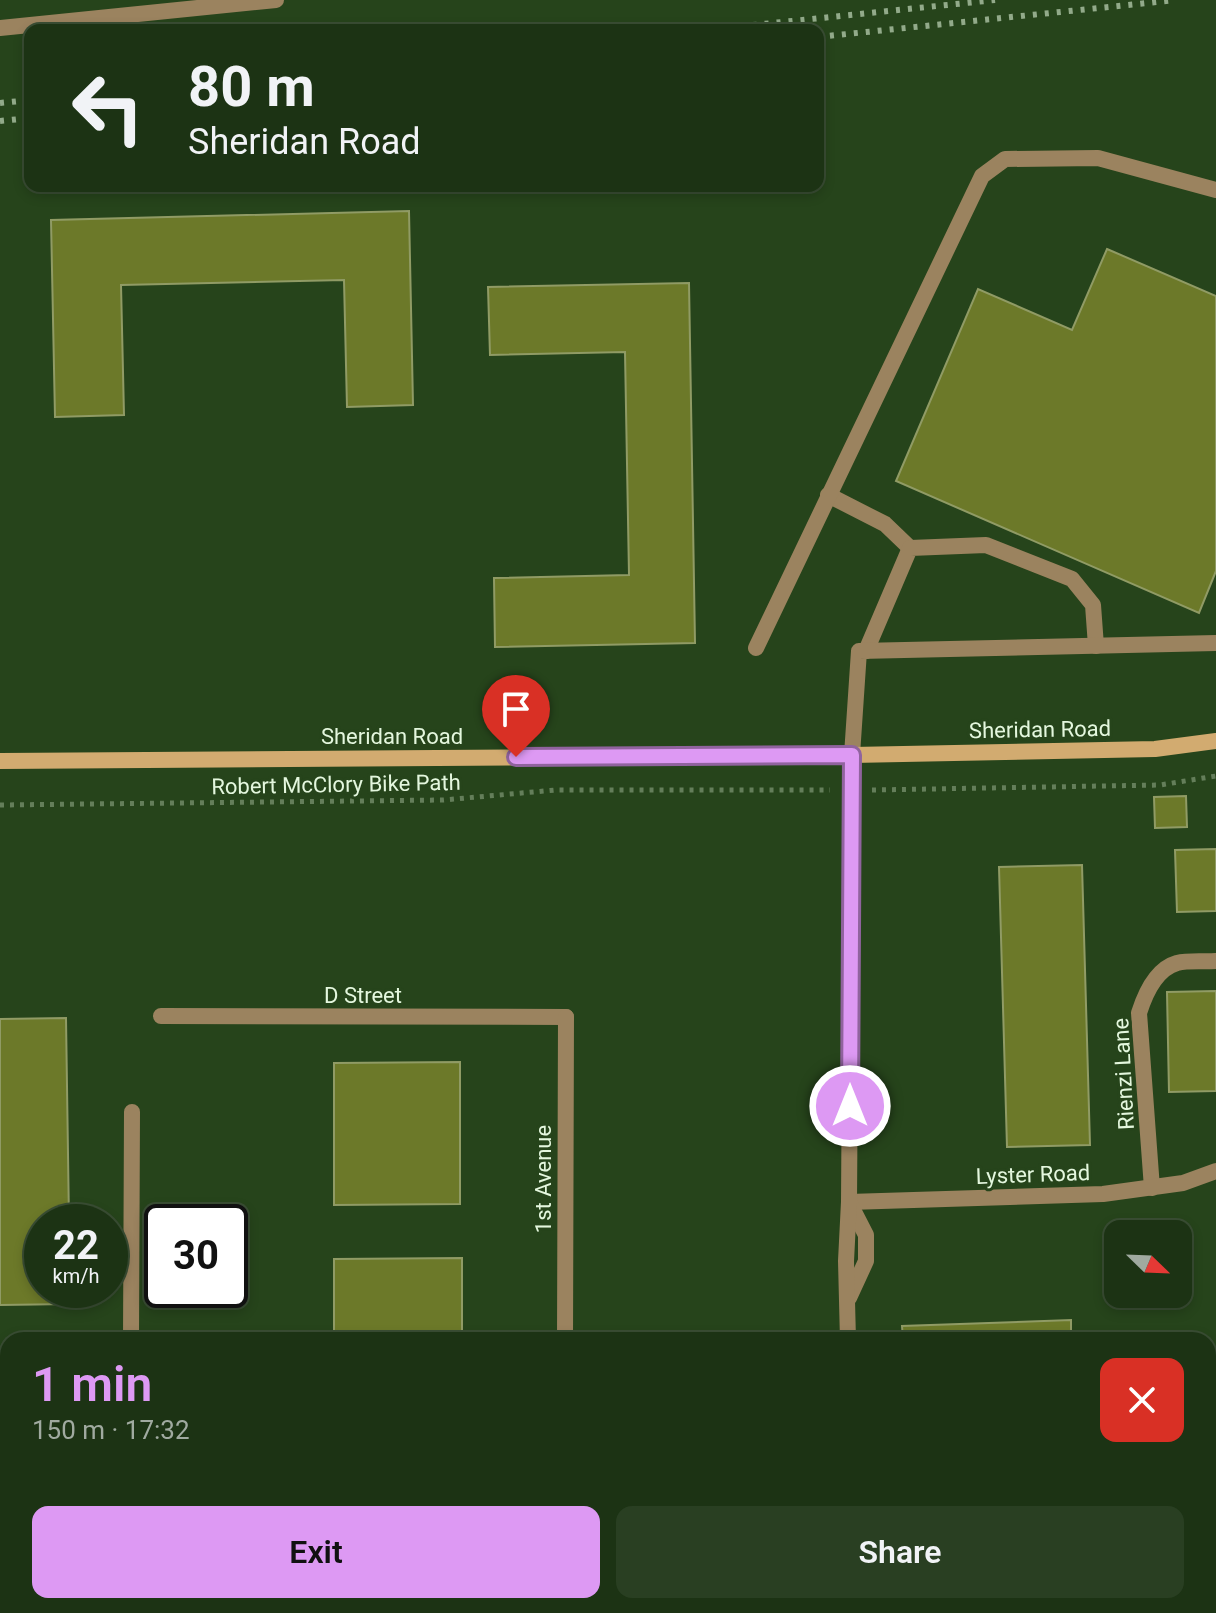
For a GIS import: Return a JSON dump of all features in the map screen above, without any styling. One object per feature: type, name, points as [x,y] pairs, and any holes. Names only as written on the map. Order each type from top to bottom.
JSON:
[{"type":"main road","name":"Sheridan Road","points":[[0,761],[852,755],[1155,749],[1216,741]]},
{"type":"street","points":[[39,24],[276,0]]},
{"type":"street","points":[[0,28],[24,26]]},
{"type":"street","points":[[756,648],[982,176],[1005,159],[1098,158],[1216,190]]},
{"type":"street","points":[[828,495],[885,524],[910,548],[986,545],[1072,579],[1093,605],[1096,646]]},
{"type":"street","points":[[866,651],[910,548]]},
{"type":"street","points":[[848,1332],[852,755],[859,651],[1216,643]]},
{"type":"street","name":"Rienzi Lane","points":[[1152,1188],[1139,1013],[1147,991],[1161,974],[1176,963],[1216,961]]},
{"type":"street","name":"D Street","points":[[161,1016],[566,1017]]},
{"type":"street","name":"1st Avenue","points":[[565,1332],[566,1017]]},
{"type":"street","points":[[131,1332],[132,1112]]},
{"type":"street","name":"Lyster Road","points":[[849,1202],[1103,1194],[1183,1183],[1216,1171]]},
{"type":"path","points":[[930,789],[1160,785],[1216,776]]},
{"type":"path","name":"Robert McClory Bike Path","points":[[0,805],[443,800],[556,790],[768,790]]},
{"type":"building","points":[[409,211],[413,405],[347,407],[344,280],[121,285],[124,415],[55,417],[51,220]]},
{"type":"building","points":[[1107,249],[1216,296],[1216,571],[1199,613],[896,481],[978,289],[1072,330]]},
{"type":"building","points":[[689,283],[695,643],[495,647],[494,578],[629,575],[625,352],[490,355],[488,287]]},
{"type":"building","points":[[1186,796],[1187,827],[1155,828],[1154,797]]},
{"type":"building","points":[[1216,849],[1216,911],[1177,912],[1175,850]]},
{"type":"building","points":[[1082,865],[1090,1145],[1007,1147],[999,867]]},
{"type":"building","points":[[1216,991],[1216,1091],[1169,1092],[1167,992]]},
{"type":"building","points":[[66,1018],[69,1204],[24,1204],[24,1305],[0,1305],[0,1019]]},
{"type":"building","points":[[460,1062],[460,1204],[334,1205],[334,1063]]},
{"type":"building","points":[[462,1258],[462,1332],[334,1332],[334,1259]]},
{"type":"building","points":[[1071,1320],[1071,1332],[902,1332],[902,1326]]},
{"type":"railway","points":[[763,24],[995,0]]},
{"type":"railway","points":[[824,36],[1176,0]]},
{"type":"railway","points":[[0,103],[24,101]]},
{"type":"railway","points":[[0,121],[24,119]]},
{"type":"route","points":[[516,757],[852,755],[850,1106]]}]
